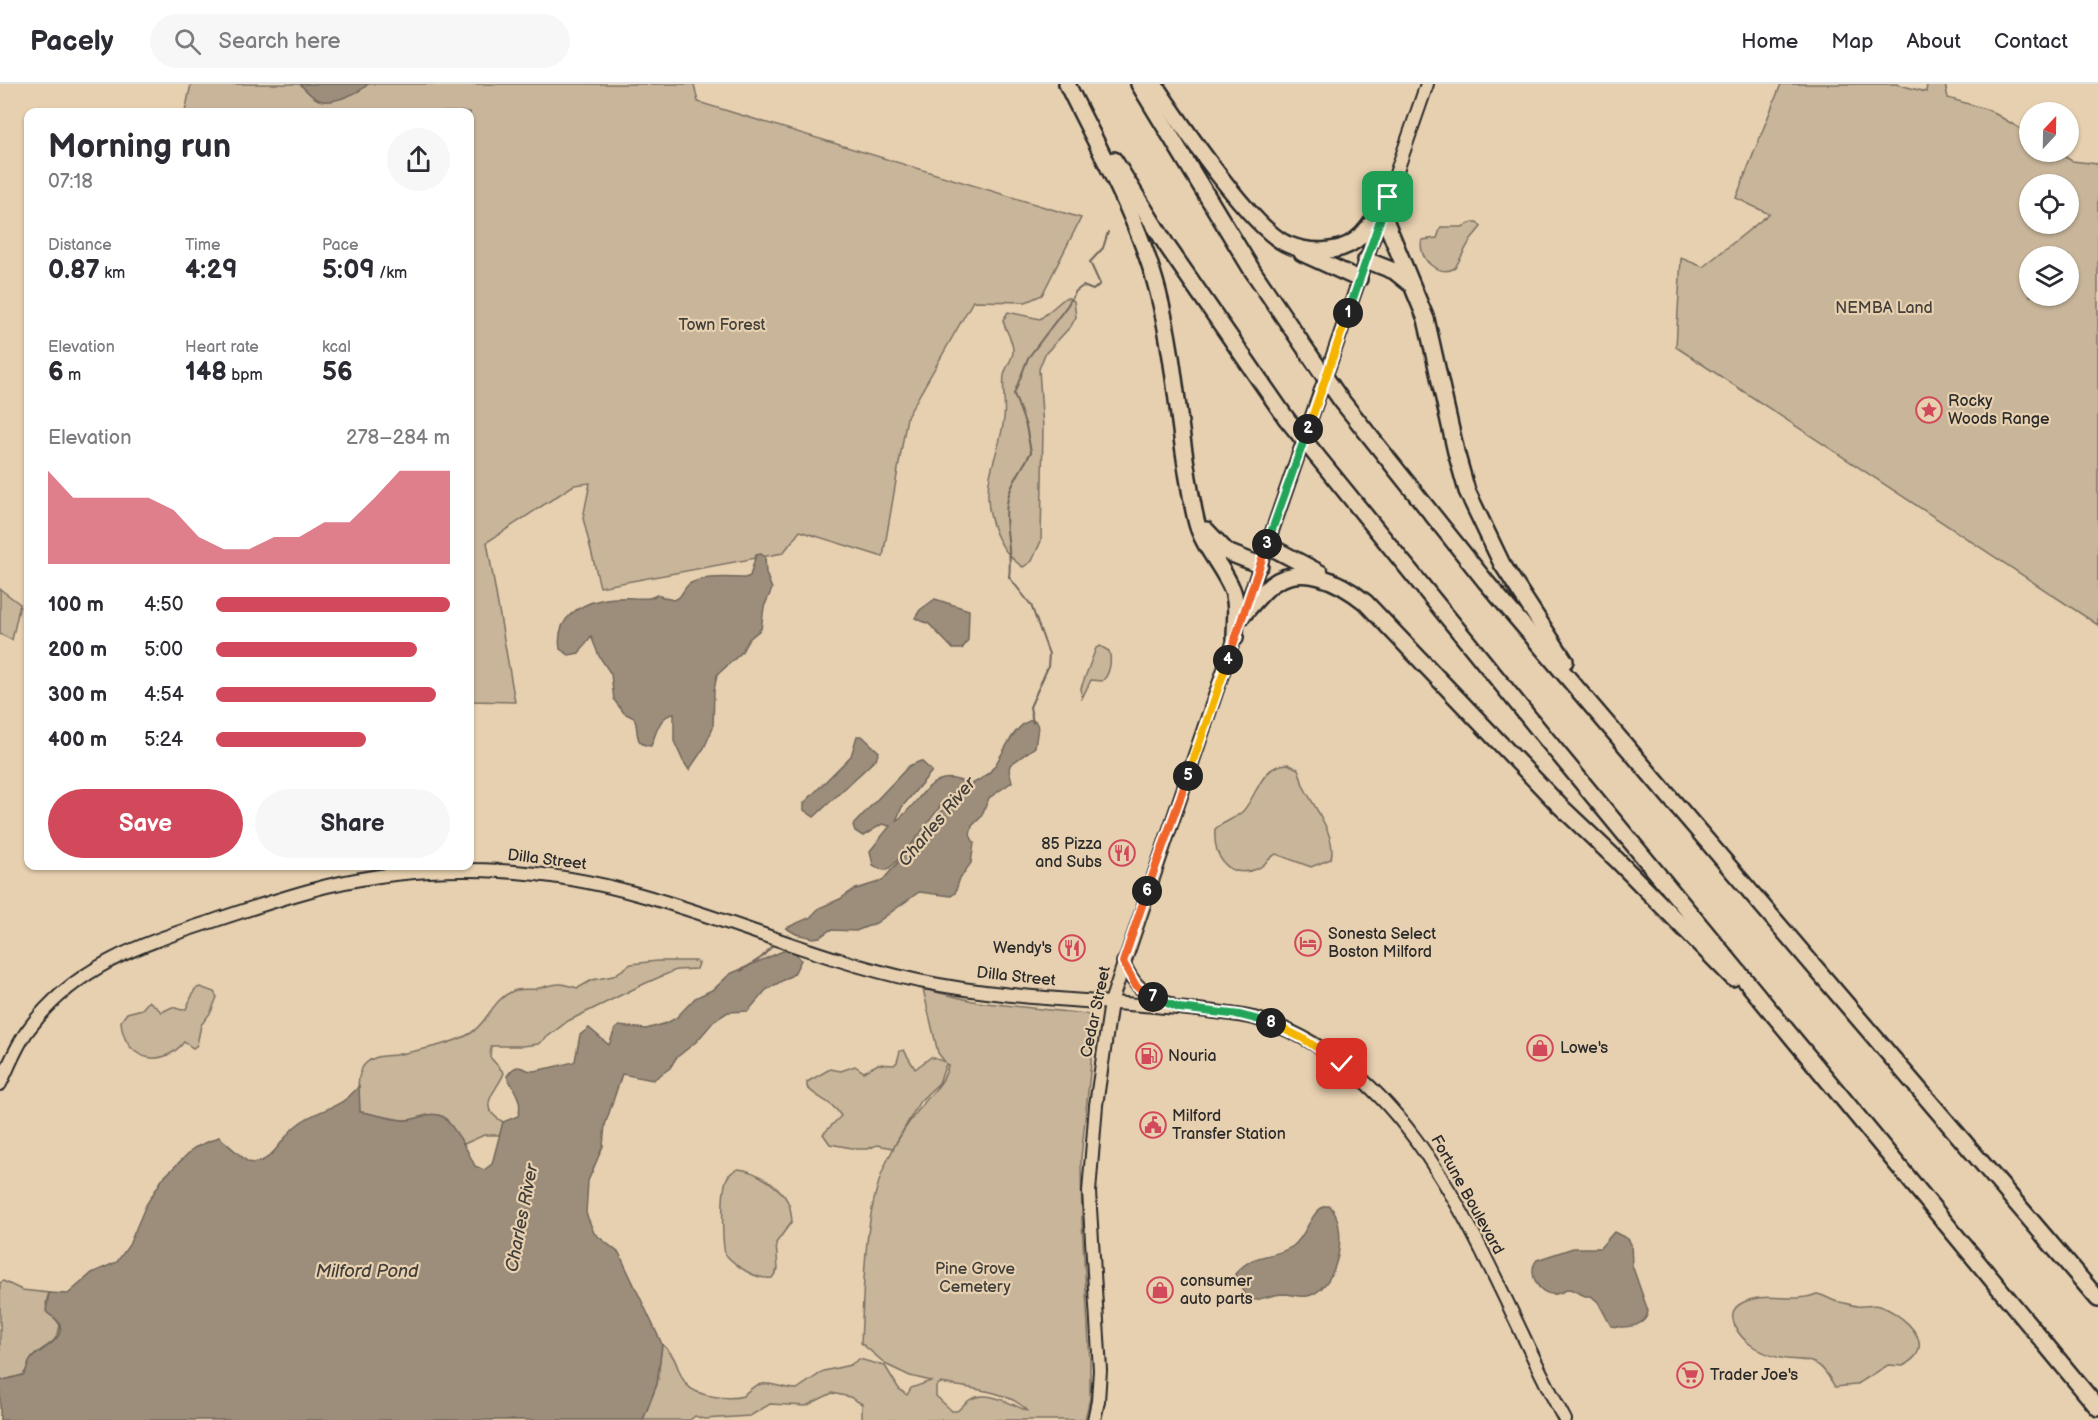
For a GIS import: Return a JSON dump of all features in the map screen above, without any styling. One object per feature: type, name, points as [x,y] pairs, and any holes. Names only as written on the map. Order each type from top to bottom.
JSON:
[{"type":"highway","points":[[1069,84],[1167,246],[1286,418],[1385,543],[2098,1408]]},
{"type":"highway","points":[[1069,84],[1132,219],[1156,284],[1194,508],[1203,537],[1233,591],[1236,607],[1235,638]]},
{"type":"highway","points":[[1139,84],[1240,251],[1341,400],[1464,555],[2098,1299]]},
{"type":"highway","points":[[1154,84],[1246,208],[1274,235],[1289,246],[1359,279]]},
{"type":"highway","points":[[1388,197],[1385,213],[1389,234],[1417,293],[1426,319],[1456,452],[1467,491],[1480,522],[1527,606],[1612,730]]},
{"type":"highway","points":[[1289,246],[1325,250],[1349,244],[1362,235],[1388,197]]},
{"type":"highway","points":[[1366,260],[1394,271],[1417,293]]},
{"type":"highway","points":[[1194,508],[1208,533],[1221,547],[1231,554],[1260,564]]},
{"type":"highway","points":[[1267,545],[1335,581],[1365,602],[1559,805],[1670,913],[1813,1061]]},
{"type":"highway","points":[[1242,616],[1266,590],[1283,578],[1300,575],[1335,581]]},
{"type":"main road","name":"Cedar Street","points":[[1094,1420],[1100,1370],[1089,1192],[1096,1105],[1111,1002],[1427,84]]},
{"type":"main road","name":"Dilla Street","points":[[0,1084],[19,1044],[44,1010],[69,986],[116,957],[162,938],[289,896],[339,884],[445,870],[492,870],[550,875],[591,882],[634,893],[880,971],[938,984],[1111,1002]]},
{"type":"main road","points":[[1123,962],[1138,988],[1179,1008]]},
{"type":"main road","name":"Fortune Boulevard","points":[[1111,1002],[1248,1016],[1277,1026],[1342,1064],[1388,1103],[1429,1156],[1454,1199],[1565,1420]]},
{"type":"green space","name":"Town Forest","points":[[191,84],[694,84],[698,102],[1081,218],[1042,295],[1026,302],[973,301],[907,417],[883,557],[800,531],[783,553],[600,587],[583,518],[590,483],[574,485],[487,542],[515,702],[474,701],[474,108],[186,108]]},
{"type":"green space","name":"NEMBA Land","points":[[1781,84],[1896,84],[1926,92],[1927,84],[1945,84],[1948,98],[1989,110],[2019,128],[2019,162],[2098,164],[2098,625],[1676,347],[1681,258],[1703,267],[1769,214],[1736,198]]},
{"type":"green space","points":[[1477,222],[1481,227],[1471,239],[1455,268],[1442,270],[1430,264],[1421,247],[1422,240],[1437,238],[1441,227],[1462,227]]},
{"type":"green space","points":[[1065,298],[1074,301],[1076,317],[1071,326],[1045,354],[1039,369],[1043,428],[1041,541],[1032,561],[1023,567],[1013,559],[998,539],[988,501],[990,476],[1004,418],[1004,376],[1013,351],[1003,320],[1008,312],[1040,319]]},
{"type":"green space","points":[[0,589],[20,604],[12,640],[0,634]]},
{"type":"green space","points":[[1100,646],[1109,651],[1109,671],[1102,681],[1091,680],[1082,698],[1081,688],[1096,648]]},
{"type":"green space","points":[[1288,764],[1298,769],[1304,787],[1324,822],[1331,841],[1331,859],[1311,867],[1276,854],[1257,869],[1246,872],[1230,868],[1224,863],[1216,848],[1215,829],[1243,811],[1272,769]]},
{"type":"green space","points":[[696,961],[699,963],[697,969],[676,970],[568,1021],[538,1044],[491,1046],[490,1057],[504,1073],[489,1104],[494,1116],[503,1122],[501,1135],[484,1135],[464,1144],[455,1135],[447,1120],[402,1120],[360,1112],[358,1086],[360,1073],[366,1063],[373,1059],[434,1047],[464,1037],[482,1023],[500,1000],[516,990],[557,984],[578,988],[592,980],[613,976],[631,964]]},
{"type":"green space","points":[[200,987],[214,992],[217,997],[211,1012],[201,1025],[197,1045],[193,1048],[184,1042],[175,1051],[154,1058],[145,1057],[128,1044],[123,1034],[121,1021],[127,1013],[142,1009],[149,1001],[162,1012],[172,1007],[186,1009],[195,989]]},
{"type":"green space","name":"Pine Grove Cemetery","points":[[923,989],[977,1002],[1086,1014],[1090,1016],[1095,1025],[1081,1158],[1082,1223],[1090,1361],[1090,1398],[1085,1420],[862,1420],[862,1404],[850,1397],[832,1393],[806,1406],[770,1404],[750,1416],[704,1419],[695,1416],[690,1420],[643,1420],[657,1384],[662,1344],[672,1355],[687,1385],[698,1392],[714,1397],[743,1396],[756,1385],[763,1384],[797,1389],[824,1371],[850,1365],[859,1359],[885,1366],[899,1389],[907,1395],[911,1388],[931,1381],[910,1376],[887,1365],[861,1343],[864,1274],[873,1203],[887,1161],[909,1123],[942,1081],[948,1065],[946,1064],[939,1083],[920,1101],[893,1148],[877,1145],[868,1149],[857,1149],[830,1144],[823,1134],[841,1116],[807,1087],[807,1082],[830,1069],[841,1071],[855,1066],[864,1072],[878,1064],[894,1065],[900,1051],[904,1050],[915,1069],[931,1057],[945,1062],[938,1053]],"holes":[[[940,1383],[998,1394],[1010,1398],[1028,1411],[998,1398],[983,1396],[975,1397],[957,1411],[952,1411],[936,1396],[936,1387]]]},
{"type":"green space","points":[[738,1169],[752,1172],[767,1180],[785,1196],[790,1207],[792,1221],[776,1243],[778,1269],[772,1278],[759,1277],[746,1271],[725,1254],[723,1216],[725,1184],[729,1175]]},
{"type":"green space","points":[[3,1281],[22,1290],[49,1293],[46,1305],[48,1312],[60,1325],[56,1338],[32,1358],[23,1375],[0,1381],[0,1283]]},
{"type":"green space","points":[[1817,1294],[1855,1306],[1880,1306],[1894,1313],[1909,1324],[1914,1331],[1919,1346],[1917,1354],[1903,1366],[1888,1365],[1856,1385],[1835,1387],[1825,1372],[1814,1363],[1769,1355],[1753,1346],[1740,1335],[1733,1319],[1737,1306],[1753,1299],[1799,1298]]},
{"type":"water","points":[[300,84],[368,84],[347,96],[323,101],[316,99]]},
{"type":"water","points":[[761,554],[765,557],[766,573],[772,589],[764,607],[761,629],[749,639],[741,653],[717,675],[714,690],[713,728],[704,748],[689,770],[674,741],[674,714],[661,721],[651,746],[641,743],[634,718],[624,713],[614,700],[611,674],[599,656],[591,636],[579,653],[569,655],[560,649],[561,630],[571,614],[593,602],[617,598],[648,598],[657,595],[673,600],[695,581],[745,578],[750,576],[756,555]]},
{"type":"water","points":[[935,599],[969,610],[968,640],[962,649],[953,649],[929,624],[915,618],[920,610]]},
{"type":"water","points":[[1032,720],[1038,727],[1035,747],[1010,765],[1012,782],[989,798],[981,817],[972,826],[970,835],[974,843],[971,863],[960,878],[955,893],[951,896],[919,892],[876,923],[856,931],[830,930],[820,937],[813,938],[796,934],[786,928],[811,917],[819,908],[840,899],[853,890],[882,881],[950,803],[960,799],[959,795],[954,793],[947,797],[908,849],[886,870],[873,865],[870,851],[890,826],[882,824],[863,836],[855,831],[853,825],[909,766],[921,761],[932,771],[902,807],[896,821],[936,782],[956,779],[970,785],[986,776],[1014,734],[1025,723]]},
{"type":"water","points":[[857,736],[862,736],[879,752],[876,759],[814,817],[804,810],[804,803],[851,756]]},
{"type":"water","name":"Milford Pond","points":[[783,951],[794,951],[801,960],[794,974],[766,990],[748,1011],[728,1012],[714,1021],[697,1041],[676,1058],[670,1068],[653,1080],[622,1074],[605,1125],[603,1146],[588,1181],[586,1213],[594,1233],[619,1253],[662,1344],[657,1384],[643,1420],[0,1420],[0,1381],[23,1375],[32,1358],[51,1344],[59,1334],[59,1323],[46,1311],[49,1293],[68,1294],[92,1273],[117,1262],[129,1245],[146,1205],[163,1178],[194,1148],[219,1137],[248,1162],[256,1163],[270,1156],[297,1125],[343,1101],[359,1086],[360,1112],[402,1120],[434,1114],[444,1117],[461,1140],[475,1166],[484,1170],[492,1164],[503,1122],[518,1116],[519,1100],[507,1076],[513,1069],[518,1067],[535,1071],[575,1061],[580,1035],[589,1028],[609,1045],[615,1029],[619,1026],[646,1029],[667,1023],[676,1018],[695,998],[714,989],[730,974]]},
{"type":"water","points":[[1325,1206],[1330,1206],[1336,1216],[1340,1241],[1334,1268],[1321,1289],[1308,1296],[1284,1294],[1255,1300],[1245,1295],[1235,1274],[1250,1261],[1293,1246],[1302,1237],[1315,1214]]},
{"type":"water","points":[[1614,1232],[1628,1239],[1631,1244],[1632,1265],[1648,1311],[1643,1321],[1634,1326],[1611,1326],[1598,1302],[1591,1296],[1585,1296],[1570,1289],[1558,1294],[1544,1292],[1534,1277],[1534,1265],[1537,1260],[1573,1248],[1600,1248]]},
{"type":"waterway","name":"Charles River","points":[[1033,723],[1030,707],[1048,667],[1049,654],[1031,605],[1009,577],[1010,557],[1006,508],[1010,492],[1031,452],[1026,426],[1014,394],[1028,358],[1076,291],[1083,286],[1093,290],[1100,284],[1090,262],[1103,248],[1108,232]]},
{"type":"waterway","name":"Charles River","points":[[741,971],[762,957],[774,944]]},
{"type":"place","name":"Rocky Woods Range","points":[[1929,410]]},
{"type":"place","name":"85 Pizza and Subs","points":[[1122,853]]},
{"type":"place","name":"Sonesta Select Boston Milford","points":[[1308,943]]},
{"type":"place","name":"Wendy's","points":[[1072,948]]},
{"type":"place","name":"Lowe's","points":[[1540,1048]]},
{"type":"place","name":"Nouria","points":[[1149,1056]]},
{"type":"place","name":"Milford Transfer Station","points":[[1153,1125]]},
{"type":"place","name":"consumer auto parts","points":[[1160,1290]]},
{"type":"place","name":"Trader Joe's","points":[[1690,1375]]},
{"type":"route","points":[[1342,1064],[1318,1047],[1268,1022],[1240,1015],[1179,1008],[1146,994],[1132,981],[1123,962],[1388,197]]}]
